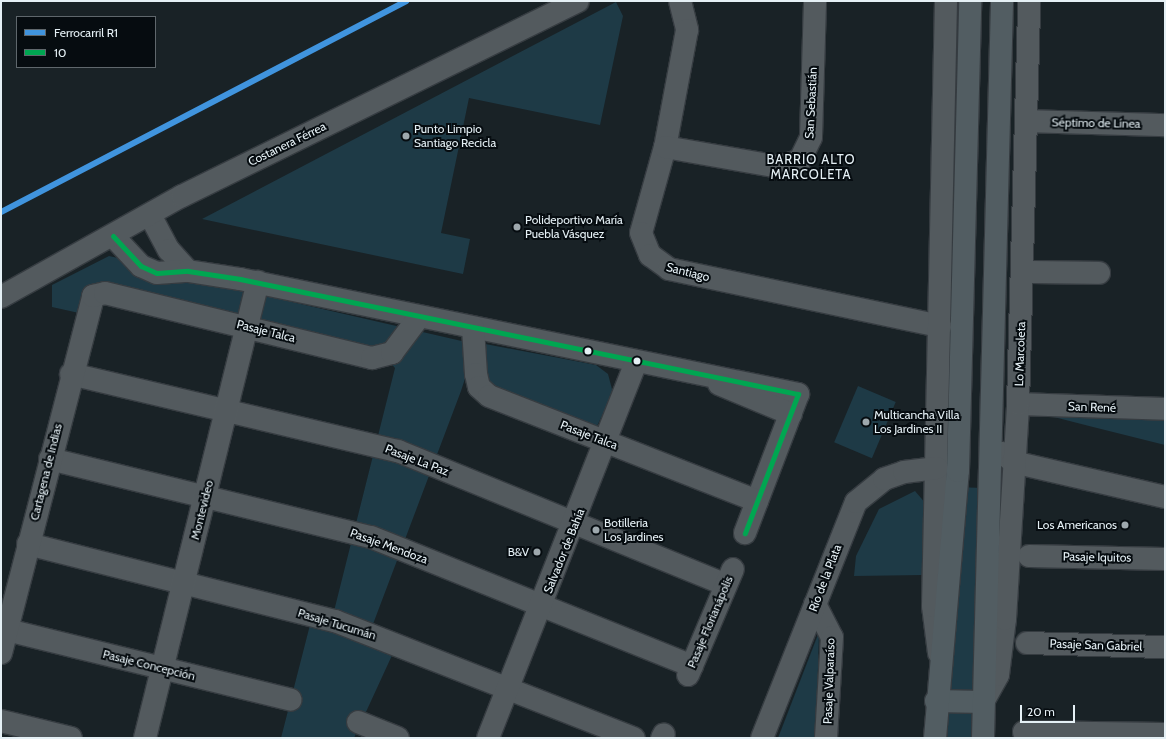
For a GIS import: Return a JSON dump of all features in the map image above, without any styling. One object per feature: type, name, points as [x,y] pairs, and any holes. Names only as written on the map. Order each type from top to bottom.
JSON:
[{"type":"main road","points":[[935,738],[936,701],[942,666],[958,471],[970,1]]},
{"type":"main road","name":"Lo Marcoleta","points":[[982,738],[1002,1]]},
{"type":"main road","points":[[936,701],[983,702]]},
{"type":"street","name":"Costanera Férrea","points":[[1,297],[150,215],[578,1]]},
{"type":"street","name":"Santiago","points":[[680,1],[687,30],[665,147],[641,233],[644,246],[659,263],[669,269],[940,326]]},
{"type":"street","name":"San Sebastián","points":[[665,147],[780,167],[800,160],[811,137],[815,1]]},
{"type":"street","points":[[942,666],[934,620],[946,1]]},
{"type":"street","name":"Lo Marcoleta","points":[[983,702],[998,675],[1018,404],[1027,122],[1029,1]]},
{"type":"street","name":"Séptimo de Línea","points":[[1027,122],[1165,125]]},
{"type":"street","points":[[150,215],[169,250],[188,271]]},
{"type":"street","points":[[113,236],[148,270],[165,274],[188,271],[258,282],[708,377],[740,395],[794,404],[745,533]]},
{"type":"street","points":[[1022,272],[1099,273]]},
{"type":"street","name":"Montevideo","points":[[145,738],[258,282]]},
{"type":"street","name":"Pasaje Talca","points":[[95,294],[105,293],[382,358],[392,353],[419,317]]},
{"type":"street","name":"Cartagena de Indias","points":[[1,653],[89,304],[95,294]]},
{"type":"street","name":"Pasaje Talca","points":[[473,328],[476,374],[480,387],[489,396],[757,501]]},
{"type":"street","name":"Salvador de Bahía","points":[[488,738],[576,523],[636,363]]},
{"type":"street","name":"Pasaje La Paz","points":[[71,374],[387,448],[576,523],[729,577]]},
{"type":"street","name":"San René","points":[[1018,404],[1165,409]]},
{"type":"street","points":[[990,441],[1013,462],[1165,497]]},
{"type":"street","name":"Pasaje Mendoza","points":[[50,459],[371,537],[543,606],[690,670]]},
{"type":"street","name":"Río de la Plata","points":[[762,738],[851,512],[862,495],[893,476],[937,468]]},
{"type":"street","name":"Pasaje Tucumán","points":[[28,544],[184,582],[342,623],[634,738]]},
{"type":"street","name":"Pasaje Iquitos","points":[[1029,556],[1165,558]]},
{"type":"street","name":"Pasaje Florianápolis","points":[[690,670],[729,577]]},
{"type":"street","name":"Pasaje Valparaíso","points":[[815,604],[832,637],[826,738]]},
{"type":"street","name":"Pasaje Concepción","points":[[7,630],[292,700]]},
{"type":"street","name":"Pasaje San Gabriel","points":[[1028,643],[1165,648]]},
{"type":"street","points":[[1,721],[71,738]]},
{"type":"street","points":[[358,722],[398,738]]},
{"type":"street","points":[[1024,732],[1165,734]]},
{"type":"shaded area","points":[[616,2],[623,16],[600,125],[469,98],[441,233],[470,239],[463,274],[202,219]]},
{"type":"shaded area","points":[[109,256],[118,258],[140,276],[235,289],[466,342],[470,363],[461,391],[367,640],[394,651],[354,738],[281,738],[311,621],[331,623],[395,368],[380,351],[92,287],[79,313],[52,307],[52,285]]},
{"type":"shaded area","points":[[480,343],[596,365],[608,374],[613,393],[597,426],[483,386]]},
{"type":"shaded area","name":"Multicancha Villa Los Jardines II","points":[[858,386],[896,402],[872,458],[834,442]]},
{"type":"shaded area","points":[[1050,416],[1165,416],[1165,445],[1093,427]]},
{"type":"shaded area","points":[[956,487],[983,488],[974,738],[947,737]]},
{"type":"shaded area","points":[[915,491],[927,505],[924,575],[854,576],[856,556],[879,509]]},
{"type":"shaded area","points":[[819,632],[816,738],[778,738]]},
{"type":"rail line","name":"R1","points":[[1,212],[406,1]]},
{"type":"transit line","name":"10","points":[[113,236],[141,266],[157,273],[188,271],[240,279],[798,394],[745,533]]},
{"type":"place","name":"Punto Limpio Santiago Recicla","points":[[406,136]]},
{"type":"place","name":"Polideportivo María Puebla Vásquez","points":[[517,227]]},
{"type":"place","name":"Multicancha Villa Los Jardines II","points":[[866,422]]},
{"type":"place","name":"Los Americanos","points":[[1125,525]]},
{"type":"place","name":"Botilleria Los Jardines","points":[[596,530]]},
{"type":"place","name":"B&V","points":[[537,552]]},
{"type":"district","name":"BARRIO ALTO MARCOLETA","points":[[811,168]]}]
